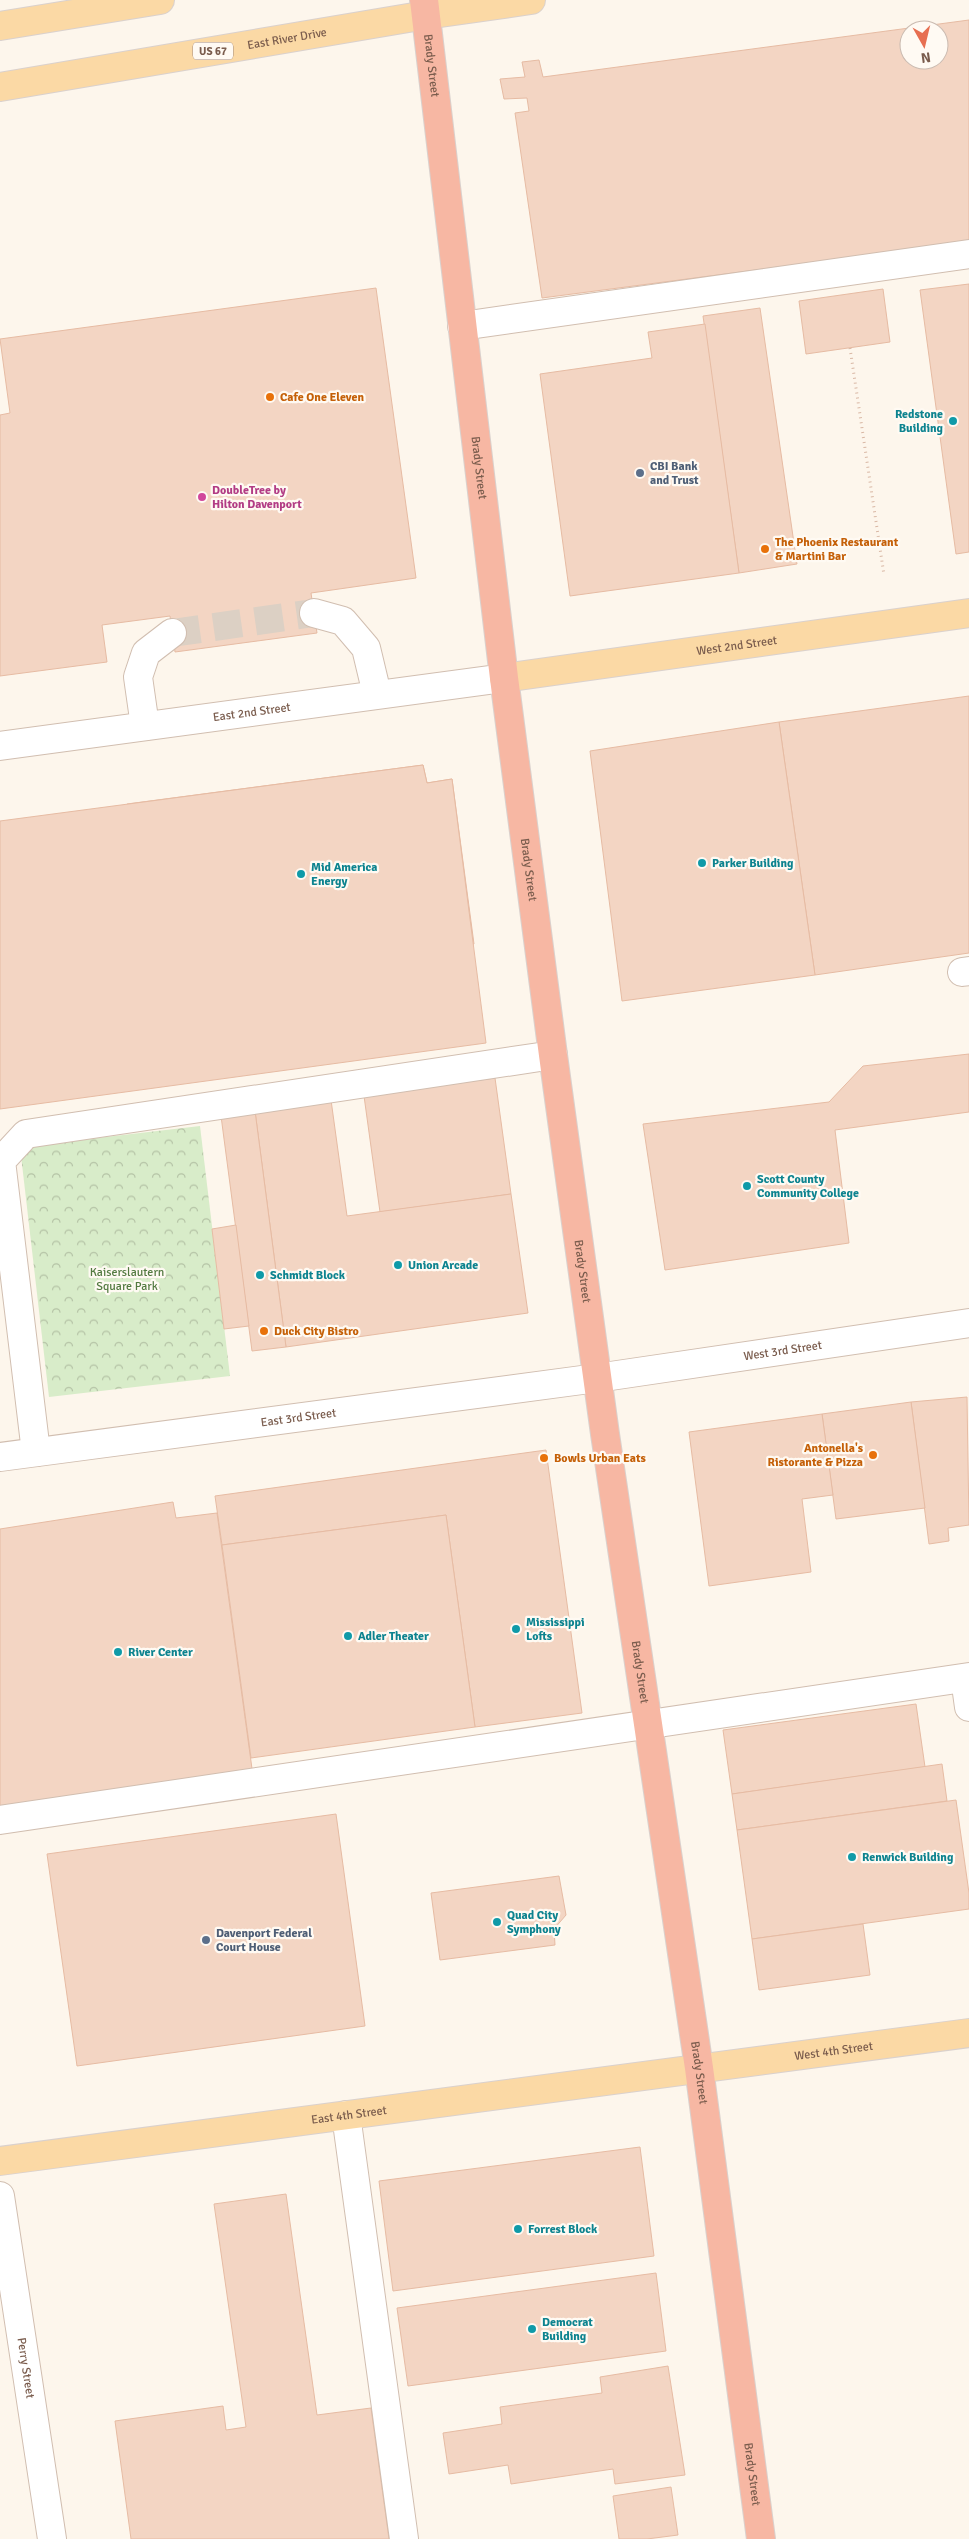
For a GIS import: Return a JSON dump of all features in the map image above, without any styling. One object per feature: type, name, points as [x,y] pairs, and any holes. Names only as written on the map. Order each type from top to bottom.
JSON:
[{"type":"highway","name":"Brady Street","points":[[425,7],[504,678],[553,1055],[597,1378],[650,1724],[699,2068],[761,2539]]},
{"type":"main road","points":[[0,26],[160,0]]},
{"type":"main road","name":"US 67","points":[[425,7],[531,0]]},
{"type":"main road","name":"East River Drive","points":[[0,87],[425,7]]},
{"type":"main road","name":"West 2nd Street","points":[[504,678],[969,612]]},
{"type":"main road","name":"West 4th Street","points":[[699,2068],[969,2033]]},
{"type":"main road","name":"East 4th Street","points":[[0,2161],[699,2068]]},
{"type":"street","points":[[462,326],[969,254]]},
{"type":"street","points":[[314,613],[343,621],[366,648],[377,694]]},
{"type":"street","points":[[145,726],[138,677],[146,653],[172,633]]},
{"type":"street","name":"East 2nd Street","points":[[0,746],[504,678]]},
{"type":"street","points":[[36,1452],[1,1160],[26,1134],[553,1055]]},
{"type":"street","name":"West 3rd Street","points":[[597,1378],[969,1323]]},
{"type":"street","name":"East 3rd Street","points":[[0,1457],[597,1378]]},
{"type":"street","points":[[0,1820],[967,1678],[969,1707]]},
{"type":"street","points":[[346,2115],[404,2539]]},
{"type":"street","name":"Perry Street","points":[[0,2196],[52,2539]]},
{"type":"path","points":[[850,348],[884,575]]},
{"type":"green space","name":"Kaiserslautern Square Park","points":[[200,1126],[230,1376],[49,1397],[20,1147]]},
{"type":"building","points":[[969,20],[969,242],[542,298],[515,113],[529,111],[527,98],[504,99],[500,79],[525,77],[522,62],[539,60],[543,77],[899,29],[899,70],[949,70],[949,23]]},
{"type":"building","name":"Redstone Building","points":[[969,284],[969,552],[956,554],[920,290]]},
{"type":"building","name":"DoubleTree by Hilton Davenport","points":[[376,288],[416,578],[311,593],[317,633],[175,652],[170,616],[102,625],[107,662],[0,676],[0,415],[10,413],[0,339]]},
{"type":"building","points":[[883,289],[890,342],[806,354],[799,301]]},
{"type":"building","points":[[760,308],[797,564],[739,573],[703,316]]},
{"type":"building","name":"CBI Bank and Trust","points":[[705,324],[739,573],[570,596],[540,374],[652,358],[648,332]]},
{"type":"building","points":[[969,696],[969,953],[815,975],[779,722]]},
{"type":"building","name":"Parker Building","points":[[779,722],[815,975],[622,1001],[590,751]]},
{"type":"building","name":"Mid America Energy","points":[[423,765],[427,783],[452,779],[474,944],[155,990],[127,804]]},
{"type":"building","points":[[423,765],[427,783],[452,779],[486,1043],[0,1109],[0,821]]},
{"type":"building","name":"Scott County Community College","points":[[969,1054],[969,1112],[835,1130],[849,1243],[665,1270],[643,1124],[829,1102],[863,1066]]},
{"type":"building","points":[[495,1078],[511,1194],[380,1212],[364,1096]]},
{"type":"building","name":"Union Arcade","points":[[331,1100],[347,1216],[511,1194],[528,1313],[286,1347],[255,1111]]},
{"type":"building","name":"Schmidt Block","points":[[255,1111],[286,1347],[252,1351],[221,1116]]},
{"type":"building","points":[[236,1225],[249,1326],[224,1329],[212,1229]]},
{"type":"building","points":[[967,1397],[969,1525],[948,1528],[949,1541],[929,1544],[911,1402]]},
{"type":"building","name":"Antonella's Ristorante & Pizza","points":[[911,1402],[925,1508],[836,1519],[822,1414]]},
{"type":"building","points":[[822,1414],[833,1495],[802,1499],[811,1572],[709,1586],[689,1432]]},
{"type":"building","name":"Mississippi Lofts","points":[[546,1450],[582,1713],[475,1727],[446,1515],[222,1545],[215,1496]]},
{"type":"building","name":"River Center","points":[[173,1502],[176,1518],[217,1513],[253,1776],[0,1811],[0,1529]]},
{"type":"building","name":"Adler Theater","points":[[446,1515],[475,1727],[251,1758],[222,1545]]},
{"type":"building","points":[[916,1704],[925,1767],[732,1794],[723,1730]]},
{"type":"building","points":[[942,1764],[947,1801],[737,1830],[732,1794]]},
{"type":"building","name":"Renwick Building","points":[[956,1800],[969,1893],[969,1909],[752,1939],[737,1830]]},
{"type":"building","name":"Davenport Federal Court House","points":[[336,1814],[365,2026],[77,2066],[47,1854]]},
{"type":"building","name":"Quad City Symphony","points":[[559,1876],[566,1915],[554,1929],[555,1945],[440,1960],[431,1893]]},
{"type":"building","points":[[863,1924],[870,1975],[759,1990],[752,1939]]},
{"type":"building","name":"Forrest Block","points":[[640,2147],[654,2256],[393,2291],[379,2181]]},
{"type":"building","points":[[286,2194],[317,2415],[371,2408],[389,2539],[131,2539],[115,2421],[223,2406],[226,2430],[246,2427],[214,2204]]},
{"type":"building","name":"Democrat Building","points":[[656,2273],[666,2351],[408,2386],[397,2308]]},
{"type":"building","points":[[668,2366],[685,2475],[615,2484],[613,2469],[511,2484],[508,2465],[449,2474],[443,2433],[502,2424],[500,2407],[602,2393],[600,2377]]},
{"type":"building","points":[[671,2487],[678,2535],[647,2539],[619,2539],[613,2496]]},
{"type":"tunnel","points":[[172,633],[314,613]]},
{"type":"place","name":"Cafe One Eleven","points":[[270,397]]},
{"type":"place","name":"Redstone Building","points":[[953,421]]},
{"type":"place","name":"CBI Bank and Trust","points":[[640,473]]},
{"type":"place","name":"DoubleTree by Hilton Davenport","points":[[202,497]]},
{"type":"place","name":"The Phoenix Restaurant & Martini Bar","points":[[765,549]]},
{"type":"place","name":"Parker Building","points":[[702,863]]},
{"type":"place","name":"Mid America Energy","points":[[301,874]]},
{"type":"place","name":"Scott County Community College","points":[[747,1186]]},
{"type":"place","name":"Union Arcade","points":[[398,1265]]},
{"type":"place","name":"Schmidt Block","points":[[260,1275]]},
{"type":"place","name":"Duck City Bistro","points":[[264,1331]]},
{"type":"place","name":"Antonella's Ristorante & Pizza","points":[[873,1455]]},
{"type":"place","name":"Bowls Urban Eats","points":[[544,1458]]},
{"type":"place","name":"Mississippi Lofts","points":[[516,1629]]},
{"type":"place","name":"Adler Theater","points":[[348,1636]]},
{"type":"place","name":"River Center","points":[[118,1652]]},
{"type":"place","name":"Renwick Building","points":[[852,1857]]},
{"type":"place","name":"Quad City Symphony","points":[[497,1922]]},
{"type":"place","name":"Davenport Federal Court House","points":[[206,1940]]},
{"type":"place","name":"Forrest Block","points":[[518,2229]]},
{"type":"place","name":"Democrat Building","points":[[532,2329]]}]
